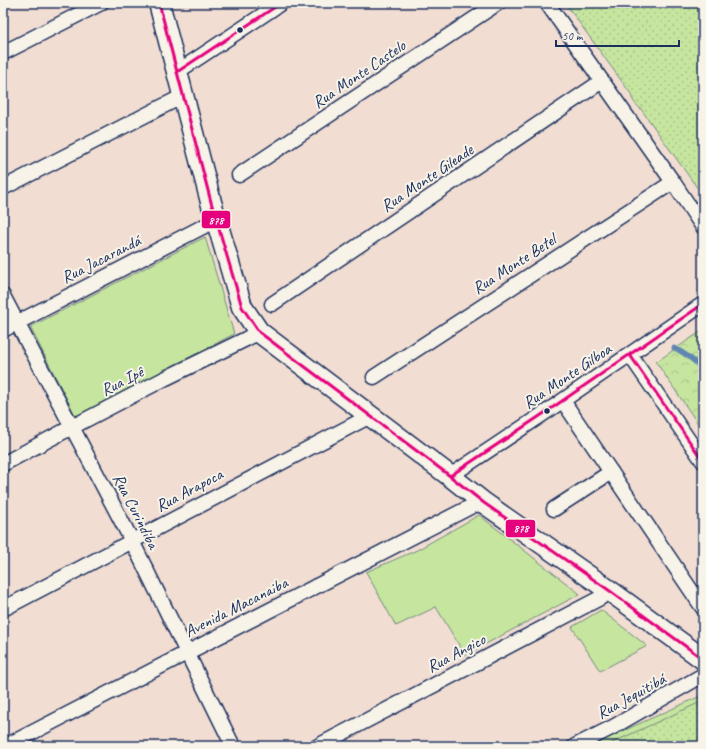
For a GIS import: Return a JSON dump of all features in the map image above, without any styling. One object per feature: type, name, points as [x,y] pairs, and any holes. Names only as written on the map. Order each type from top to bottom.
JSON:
[{"type":"street","points":[[3,53],[102,3]]},
{"type":"street","points":[[159,3],[216,220],[242,308],[259,332],[484,503],[610,591],[703,659]]},
{"type":"street","points":[[177,72],[280,3]]},
{"type":"street","name":"Rua Monte Castelo","points":[[239,175],[498,3]]},
{"type":"street","points":[[546,3],[673,182],[703,227]]},
{"type":"street","name":"Rua Monte Gileade","points":[[272,304],[602,81]]},
{"type":"street","points":[[3,188],[183,96]]},
{"type":"street","name":"Rua Monte Betel","points":[[374,377],[673,182]]},
{"type":"street","name":"Rua Jacarandá","points":[[3,330],[216,220]]},
{"type":"street","name":"Rua Curindiba","points":[[3,296],[132,541],[233,746]]},
{"type":"street","name":"Rua Monte Gilboa","points":[[450,476],[563,401],[703,304]]},
{"type":"street","name":"Rua Ipê","points":[[3,464],[164,379],[259,332]]},
{"type":"street","points":[[630,355],[703,461]]},
{"type":"street","points":[[563,401],[703,608]]},
{"type":"street","name":"Rua Arapoca","points":[[3,609],[370,416]]},
{"type":"street","points":[[554,510],[611,472]]},
{"type":"street","name":"Avenida Macanaiba","points":[[6,746],[472,506],[484,503]]},
{"type":"street","name":"Rua Angico","points":[[318,746],[600,598],[610,591]]},
{"type":"street","name":"Rua Jequitibá","points":[[575,746],[613,727],[703,675]]},
{"type":"green space","points":[[565,3],[703,3],[703,196],[641,109],[634,103],[631,94]]},
{"type":"green space","points":[[205,237],[234,334],[76,417],[30,327]]},
{"type":"green space","points":[[703,330],[703,431],[656,362]]},
{"type":"green space","points":[[479,515],[580,594],[465,655],[436,607],[396,626],[366,572],[417,550]]},
{"type":"green space","points":[[601,610],[647,646],[600,671],[572,627]]},
{"type":"green space","points":[[703,695],[703,746],[593,746],[614,735]]},
{"type":"green space","points":[[703,701],[703,746],[605,746]]},
{"type":"waterway","points":[[674,348],[697,363],[703,370]]},
{"type":"transit line","name":"878","points":[[159,3],[211,202],[242,307],[259,332],[484,503],[610,591],[703,659]]},
{"type":"transit line","name":"878","points":[[177,72],[281,3]]},
{"type":"transit line","name":"878","points":[[450,476],[703,304]]},
{"type":"transit line","name":"878","points":[[630,355],[703,461]]}]
